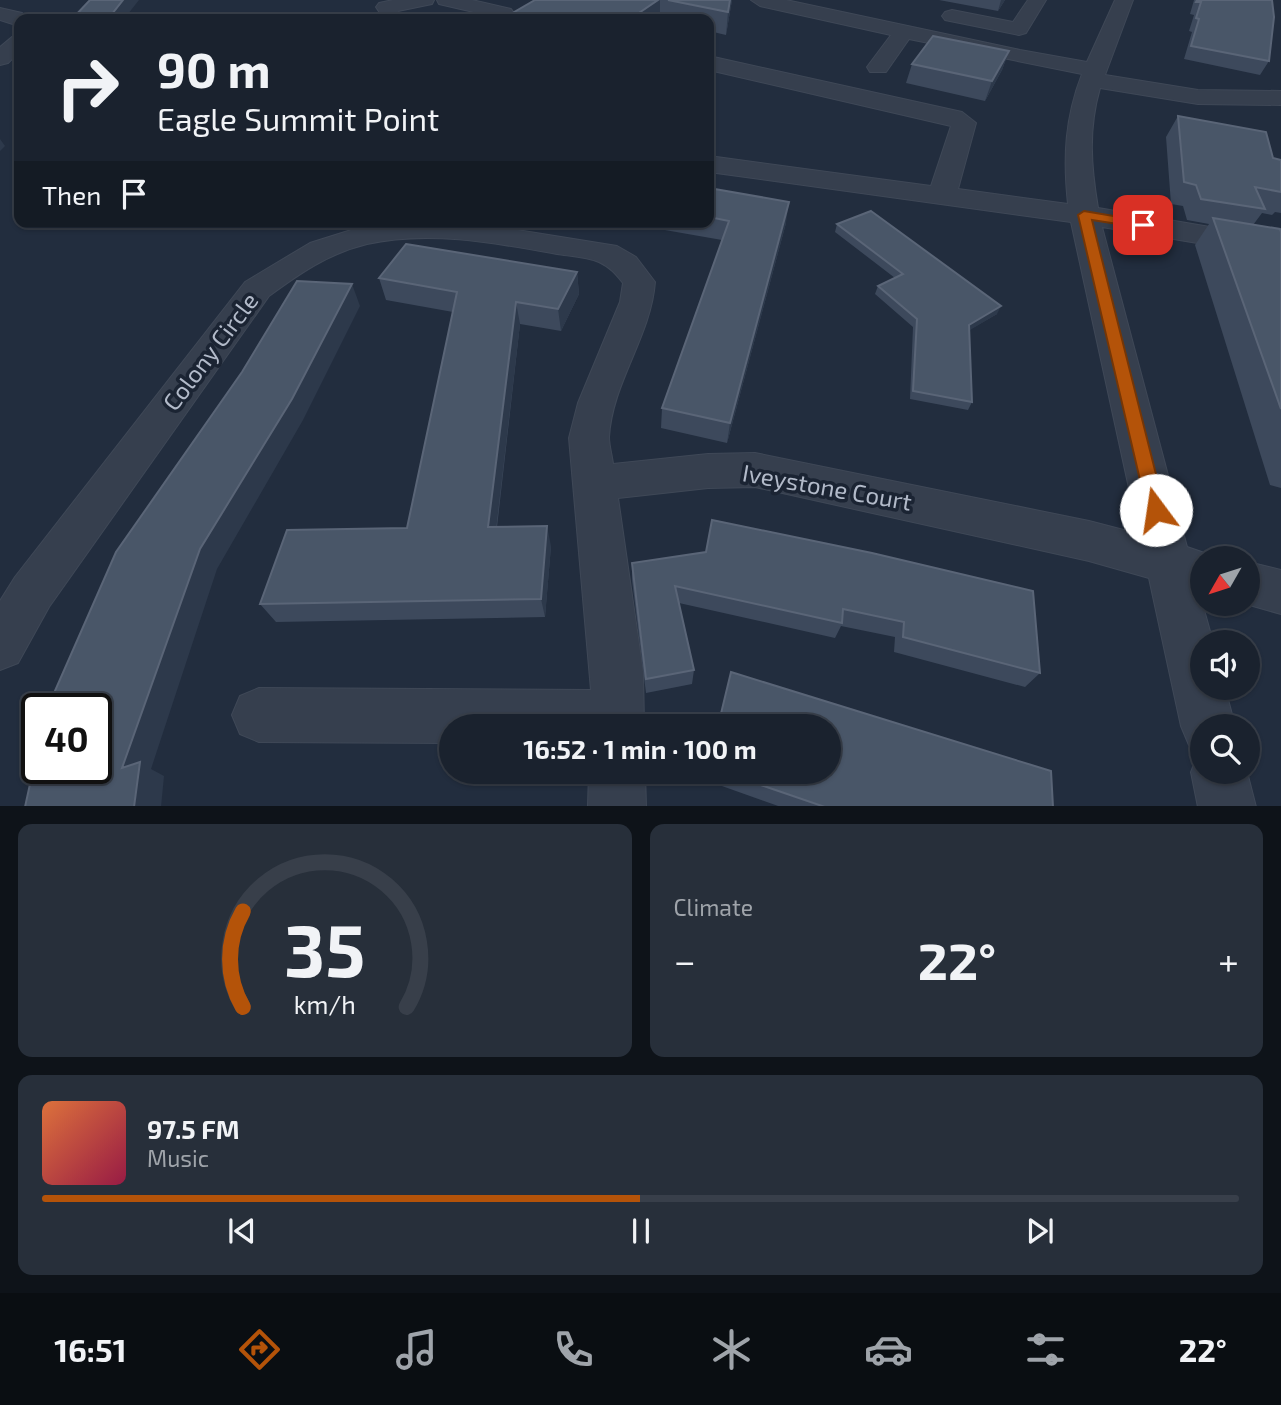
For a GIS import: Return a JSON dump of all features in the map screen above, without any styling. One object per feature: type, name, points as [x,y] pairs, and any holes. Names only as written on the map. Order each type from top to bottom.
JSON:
[{"type":"street","points":[[391,14],[386,7],[425,0]]},
{"type":"street","points":[[446,0],[504,13]]},
{"type":"street","points":[[760,0],[897,28],[1198,97],[1281,97]]},
{"type":"street","points":[[931,12],[1019,29],[1037,0]]},
{"type":"street","points":[[1124,0],[1095,75],[1078,134],[1079,174],[1084,215],[1186,567],[1206,714]]},
{"type":"street","points":[[878,67],[906,7]]},
{"type":"street","points":[[0,58],[14,45]]},
{"type":"street","points":[[714,64],[953,117],[964,123],[943,196]]},
{"type":"street","points":[[714,165],[1084,215],[1281,248]]},
{"type":"street","name":"Colony Circle","points":[[0,646],[32,592],[257,289],[318,251],[361,235],[401,230],[447,229],[606,253],[625,264],[639,282],[637,302],[597,403],[589,438],[596,483]]},
{"type":"street","name":"Iveystone Court","points":[[596,483],[708,471],[755,470],[1089,541],[1186,567]]},
{"type":"street","points":[[596,483],[617,671],[617,714]]},
{"type":"street","points":[[1260,586],[1281,592]]},
{"type":"street","points":[[259,715],[439,719]]},
{"type":"street","points":[[617,784],[617,806]]},
{"type":"street","points":[[1222,784],[1227,806]]},
{"type":"building","points":[[90,0],[123,0],[112,14],[77,14]]},
{"type":"building","points":[[535,0],[658,0],[637,14],[511,14]]},
{"type":"building","points":[[668,0],[730,0],[728,12]]},
{"type":"building","points":[[1272,0],[1274,17],[1269,61],[1191,46],[1199,19],[1196,18],[1201,2],[1196,2]]},
{"type":"building","points":[[933,36],[1009,51],[992,81],[912,64]]},
{"type":"building","points":[[1178,116],[1266,132],[1273,158],[1281,160],[1281,192],[1255,187],[1265,209],[1201,199],[1196,185],[1184,182]]},
{"type":"building","points":[[714,189],[789,202],[730,423],[662,408],[729,221],[714,218]]},
{"type":"building","points":[[871,211],[1001,306],[969,325],[972,402],[913,391],[917,319],[878,286],[903,274],[837,224]]},
{"type":"building","points":[[1213,218],[1280,229],[1281,409]]},
{"type":"building","points":[[406,244],[577,272],[558,309],[516,302],[488,527],[547,526],[541,599],[260,604],[287,530],[407,528],[457,292],[379,278]]},
{"type":"building","points":[[297,281],[352,284],[292,399],[200,549],[122,768],[140,762],[134,806],[25,806],[30,784],[112,784],[112,693],[54,693],[116,552],[242,372]]},
{"type":"building","points":[[712,520],[872,553],[1033,591],[1040,673],[903,637],[904,622],[843,609],[842,623],[675,586],[694,670],[646,679],[632,563],[706,552]]},
{"type":"building","points":[[731,672],[1051,771],[1053,806],[822,806],[758,784],[841,784],[841,714],[721,714]]},
{"type":"route","points":[[1143,225],[1084,215],[1156,510]]}]
